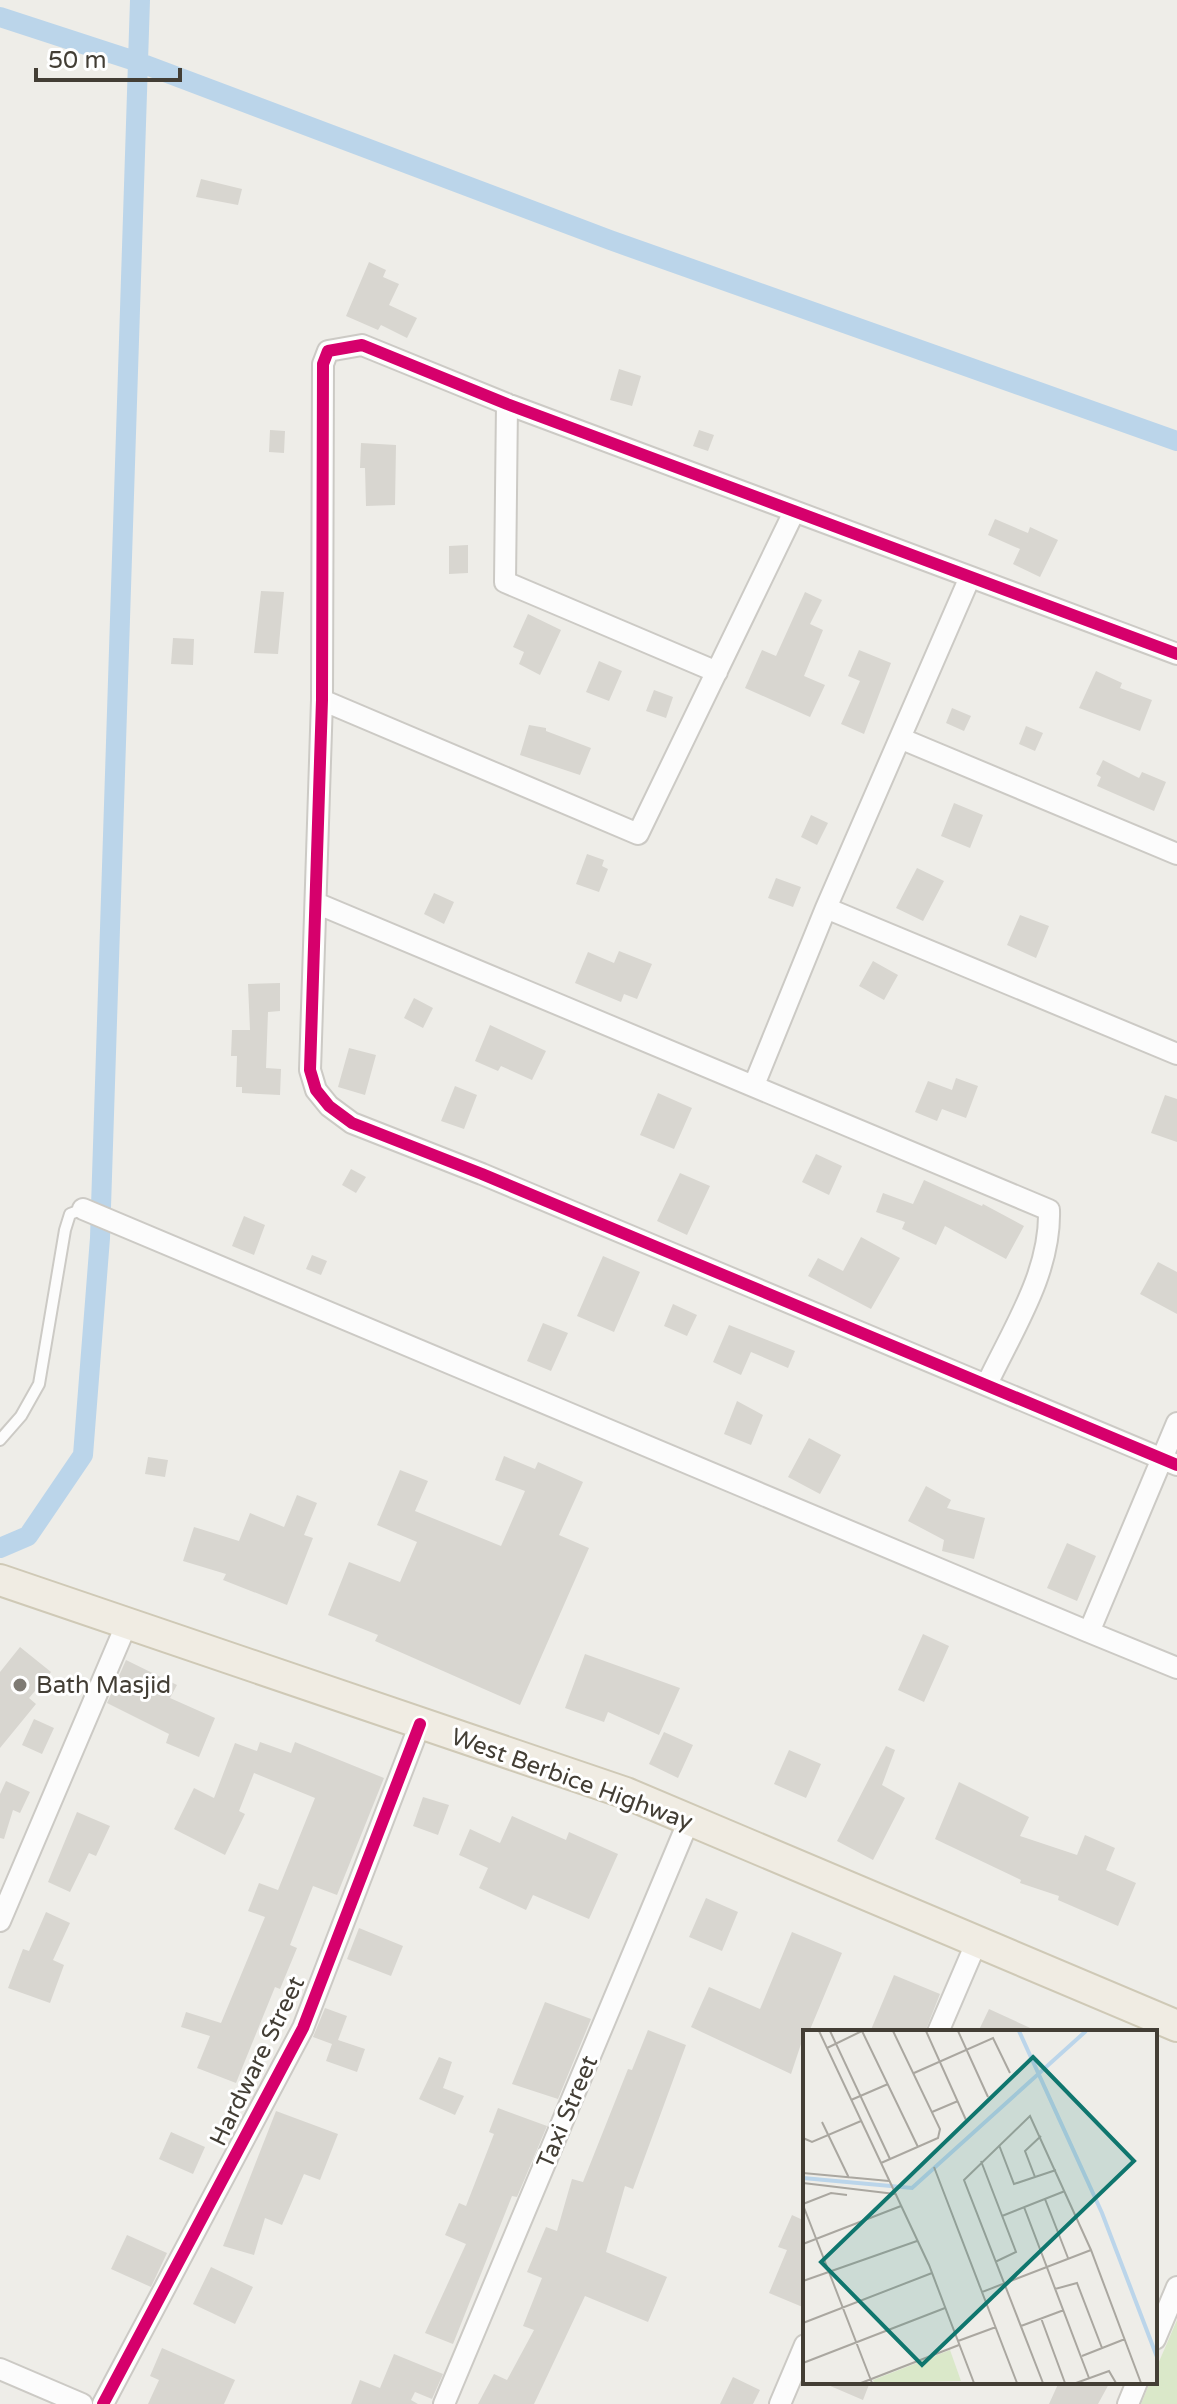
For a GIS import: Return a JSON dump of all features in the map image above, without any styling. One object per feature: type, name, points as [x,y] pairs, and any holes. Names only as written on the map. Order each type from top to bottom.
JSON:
[{"type":"main road","name":"West Berbice Highway","points":[[6,1589],[127,1623],[626,1793],[1177,2026]]},
{"type":"street","points":[[1170,1462],[352,1123],[329,1106],[316,1090],[310,1070],[322,700],[320,394],[323,364],[328,351],[362,345],[507,404],[1177,654]]},
{"type":"street","points":[[507,404],[505,582],[717,672]]},
{"type":"street","points":[[322,700],[638,834],[794,512]]},
{"type":"street","points":[[754,1085],[826,908],[970,577]]},
{"type":"street","points":[[902,739],[1177,854]]},
{"type":"street","points":[[316,903],[1049,1210],[1050,1236],[1046,1259],[987,1384]]},
{"type":"street","points":[[826,908],[1177,1054]]},
{"type":"street","points":[[83,1209],[1177,1668]]},
{"type":"street","points":[[1089,1632],[1170,1462],[1177,1423]]},
{"type":"street","points":[[0,1921],[127,1623]]},
{"type":"street","name":"Hardware Street","points":[[103,2404],[303,2028],[420,1724]]},
{"type":"street","name":"Taxi Street","points":[[444,2404],[689,1820]]},
{"type":"street","points":[[939,2030],[977,1941]]},
{"type":"street","points":[[1157,2334],[1177,2287]]},
{"type":"street","points":[[780,2404],[803,2350]]},
{"type":"street","points":[[0,2369],[82,2404]]},
{"type":"street","points":[[1128,2404],[1136,2384]]},
{"type":"lane","points":[[0,1440],[21,1416],[39,1384],[65,1230],[70,1214],[83,1209]]},
{"type":"green space","points":[[1177,2320],[1177,2404],[1141,2404],[1149,2384],[1157,2384],[1157,2366]]},
{"type":"building","points":[[201,179],[242,189],[238,205],[196,197]]},
{"type":"building","points":[[369,262],[386,270],[383,277],[399,284],[389,305],[417,318],[407,338],[381,325],[378,330],[346,316]]},
{"type":"building","points":[[619,369],[641,376],[632,406],[610,400]]},
{"type":"building","points":[[270,430],[285,431],[284,453],[269,452]]},
{"type":"building","points":[[699,430],[714,435],[708,451],[693,446]]},
{"type":"building","points":[[361,443],[396,445],[395,505],[366,506],[365,468],[360,468]]},
{"type":"building","points":[[995,519],[1028,533],[1030,527],[1058,540],[1040,577],[1013,564],[1020,549],[988,535]]},
{"type":"building","points":[[468,545],[468,573],[449,574],[449,546]]},
{"type":"building","points":[[261,591],[284,592],[278,654],[254,653]]},
{"type":"building","points":[[805,592],[822,600],[810,624],[823,630],[804,676],[825,685],[810,717],[745,688],[762,650],[776,656]]},
{"type":"building","points":[[528,614],[561,630],[540,675],[519,664],[524,652],[513,647]]},
{"type":"building","points":[[173,638],[194,639],[193,665],[171,664]]},
{"type":"building","points":[[859,650],[891,663],[864,734],[841,724],[860,681],[848,676]]},
{"type":"building","points":[[599,661],[622,671],[609,701],[586,692]]},
{"type":"building","points":[[1096,671],[1122,683],[1120,688],[1152,700],[1140,731],[1079,708]]},
{"type":"building","points":[[654,690],[673,697],[666,718],[646,711]]},
{"type":"building","points":[[952,708],[971,716],[964,731],[946,723]]},
{"type":"building","points":[[529,725],[546,728],[546,731],[591,748],[580,775],[520,755]]},
{"type":"building","points":[[1026,726],[1043,733],[1035,751],[1019,744]]},
{"type":"building","points":[[1103,760],[1139,778],[1142,772],[1166,782],[1154,811],[1097,786],[1101,777],[1096,774]]},
{"type":"building","points":[[954,803],[983,815],[970,848],[941,836]]},
{"type":"building","points":[[811,815],[828,823],[817,845],[801,837]]},
{"type":"building","points":[[587,854],[604,860],[602,866],[608,869],[599,892],[576,884]]},
{"type":"building","points":[[917,868],[944,881],[923,921],[896,908]]},
{"type":"building","points":[[776,878],[801,887],[793,907],[768,898]]},
{"type":"building","points":[[434,893],[454,902],[444,924],[424,914]]},
{"type":"building","points":[[1020,915],[1049,926],[1036,958],[1007,945]]},
{"type":"building","points":[[619,951],[652,964],[637,999],[624,994],[621,1002],[575,983],[588,952],[614,963]]},
{"type":"building","points":[[873,961],[898,975],[884,1000],[859,986]]},
{"type":"building","points":[[280,983],[280,1011],[268,1012],[266,1068],[281,1069],[280,1095],[242,1093],[242,1087],[236,1087],[237,1056],[231,1056],[232,1030],[250,1030],[248,984]]},
{"type":"building","points":[[414,998],[433,1008],[423,1028],[404,1018]]},
{"type":"building","points":[[490,1025],[546,1051],[532,1080],[501,1066],[498,1071],[475,1061]]},
{"type":"building","points":[[349,1048],[376,1055],[365,1095],[338,1087]]},
{"type":"building","points":[[956,1078],[978,1086],[966,1118],[942,1109],[937,1121],[915,1112],[928,1081],[952,1090]]},
{"type":"building","points":[[455,1086],[477,1095],[464,1129],[441,1121]]},
{"type":"building","points":[[658,1093],[692,1108],[674,1149],[640,1135]]},
{"type":"building","points":[[1165,1095],[1177,1099],[1177,1142],[1151,1133]]},
{"type":"building","points":[[816,1154],[842,1166],[829,1195],[802,1182]]},
{"type":"building","points":[[351,1169],[366,1177],[356,1193],[342,1185]]},
{"type":"building","points":[[680,1173],[710,1186],[687,1235],[657,1221]]},
{"type":"building","points":[[924,1180],[983,1204],[1024,1226],[1006,1259],[945,1226],[936,1245],[902,1229],[905,1222],[876,1212],[883,1193],[913,1204]]},
{"type":"building","points":[[244,1216],[265,1225],[254,1255],[232,1246]]},
{"type":"building","points":[[861,1237],[900,1258],[871,1309],[808,1276],[818,1258],[843,1271]]},
{"type":"building","points":[[312,1255],[327,1261],[321,1275],[306,1269]]},
{"type":"building","points":[[603,1256],[640,1272],[614,1332],[577,1316]]},
{"type":"building","points":[[1158,1262],[1177,1272],[1177,1314],[1140,1294]]},
{"type":"building","points":[[673,1304],[697,1315],[687,1336],[664,1326]]},
{"type":"building","points":[[543,1323],[568,1333],[551,1371],[527,1361]]},
{"type":"building","points":[[729,1325],[795,1351],[788,1368],[751,1352],[741,1375],[713,1362]]},
{"type":"building","points":[[737,1401],[763,1415],[751,1445],[724,1434]]},
{"type":"building","points":[[809,1438],[841,1455],[820,1494],[788,1477]]},
{"type":"building","points":[[504,1456],[535,1469],[538,1462],[583,1482],[559,1535],[589,1548],[520,1705],[375,1641],[378,1635],[328,1615],[349,1562],[400,1582],[417,1542],[377,1525],[400,1470],[428,1481],[415,1511],[501,1546],[525,1491],[495,1480]]},
{"type":"building","points":[[148,1457],[168,1460],[165,1477],[145,1474]]},
{"type":"building","points":[[926,1486],[951,1500],[947,1508],[985,1518],[974,1559],[942,1551],[944,1540],[908,1521]]},
{"type":"building","points":[[297,1495],[317,1503],[304,1535],[313,1538],[287,1605],[223,1580],[226,1574],[183,1561],[194,1527],[239,1541],[250,1513],[284,1527]]},
{"type":"building","points":[[1067,1543],[1096,1556],[1077,1601],[1047,1588]]},
{"type":"building","points":[[923,1634],[949,1646],[924,1702],[898,1690]]},
{"type":"building","name":"Bath Masjid","points":[[20,1647],[51,1672],[29,1698],[36,1704],[0,1748],[0,1672]]},
{"type":"building","points":[[585,1654],[680,1688],[659,1735],[608,1712],[604,1722],[565,1708]]},
{"type":"building","points":[[126,1660],[177,1685],[170,1698],[215,1718],[199,1757],[166,1743],[169,1734],[107,1703]]},
{"type":"building","points":[[34,1719],[54,1728],[42,1754],[22,1745]]},
{"type":"building","points":[[664,1732],[693,1745],[678,1778],[649,1764]]},
{"type":"building","points":[[260,1742],[291,1753],[295,1742],[384,1778],[337,1895],[313,1886],[290,1945],[297,1948],[280,1989],[275,1987],[236,2083],[197,2068],[210,2036],[181,2027],[186,2012],[221,2023],[265,1917],[248,1911],[259,1883],[278,1890],[315,1798],[254,1773],[239,1811],[245,1814],[225,1855],[174,1829],[194,1788],[214,1798],[235,1743],[257,1751]]},
{"type":"building","points":[[886,1746],[895,1750],[882,1785],[905,1798],[873,1860],[837,1841]]},
{"type":"building","points":[[789,1750],[821,1764],[806,1798],[774,1784]]},
{"type":"building","points":[[6,1781],[30,1792],[20,1813],[13,1810],[4,1839],[0,1838],[0,1794]]},
{"type":"building","points":[[959,1782],[1029,1817],[1020,1836],[1077,1855],[1085,1835],[1115,1848],[1106,1870],[1136,1883],[1118,1926],[1058,1900],[1059,1896],[1020,1883],[1021,1880],[935,1839]]},
{"type":"building","points":[[423,1797],[449,1805],[438,1835],[413,1826]]},
{"type":"building","points":[[77,1812],[110,1826],[96,1856],[89,1853],[70,1892],[48,1882]]},
{"type":"building","points":[[512,1816],[566,1840],[569,1832],[618,1854],[589,1919],[533,1895],[526,1910],[479,1888],[488,1868],[459,1855],[470,1829],[500,1843]]},
{"type":"building","points":[[706,1898],[738,1912],[722,1951],[689,1937]]},
{"type":"building","points":[[46,1912],[70,1923],[53,1960],[64,1965],[50,2003],[8,1988],[23,1949],[29,1951]]},
{"type":"building","points":[[359,1928],[403,1946],[391,1976],[347,1959]]},
{"type":"building","points":[[792,1932],[842,1953],[810,2030],[803,2030],[791,2074],[691,2027],[709,1987],[760,2009]]},
{"type":"building","points":[[894,1975],[940,1994],[926,2030],[871,2030]]},
{"type":"building","points":[[545,2002],[591,2019],[558,2099],[512,2084]]},
{"type":"building","points":[[325,2008],[347,2016],[338,2040],[365,2049],[357,2072],[326,2061],[332,2044],[313,2037]]},
{"type":"building","points":[[989,2009],[1035,2030],[979,2030]]},
{"type":"building","points":[[648,2030],[686,2045],[633,2189],[625,2186],[606,2252],[667,2277],[648,2322],[585,2296],[534,2404],[478,2404],[494,2374],[507,2380],[534,2330],[523,2326],[542,2278],[527,2272],[546,2227],[557,2231],[572,2179],[583,2182],[628,2069],[632,2070]]},
{"type":"building","points":[[439,2057],[452,2062],[443,2088],[464,2096],[455,2115],[419,2099]]},
{"type":"building","points":[[498,2108],[547,2126],[517,2197],[512,2196],[453,2344],[425,2333],[466,2244],[445,2235],[459,2203],[466,2206],[494,2134],[489,2132]]},
{"type":"building","points":[[276,2111],[338,2134],[320,2180],[304,2174],[282,2225],[265,2218],[254,2255],[223,2246]]},
{"type":"building","points":[[171,2132],[205,2147],[193,2174],[159,2159]]},
{"type":"building","points":[[792,2215],[803,2220],[803,2307],[769,2293],[787,2250],[778,2247]]},
{"type":"building","points":[[127,2235],[167,2253],[151,2287],[111,2269]]},
{"type":"building","points":[[211,2267],[253,2287],[235,2324],[193,2304]]},
{"type":"building","points":[[162,2348],[235,2380],[224,2404],[148,2404],[159,2380],[150,2376]]},
{"type":"building","points":[[394,2354],[443,2374],[432,2399],[415,2392],[411,2400],[418,2404],[351,2404],[360,2380],[380,2388]]},
{"type":"building","points":[[733,2377],[760,2390],[753,2404],[720,2404]]},
{"type":"building","points":[[826,2384],[869,2384],[863,2400]]},
{"type":"building","points":[[1058,2384],[1109,2384],[1098,2404],[1049,2404]]},
{"type":"waterway","points":[[0,1548],[28,1536],[83,1455],[100,1238],[140,0]]},
{"type":"waterway","points":[[0,17],[138,62],[610,240],[1177,441]]},
{"type":"cycle path","points":[[1177,654],[507,404],[362,345],[328,351],[323,364],[322,700],[310,1070],[316,1090],[329,1106],[352,1123],[482,1174],[1177,1465]]},
{"type":"cycle path","points":[[103,2404],[303,2028],[420,1724]]},
{"type":"place","name":"Bath Masjid","points":[[20,1685]]}]
